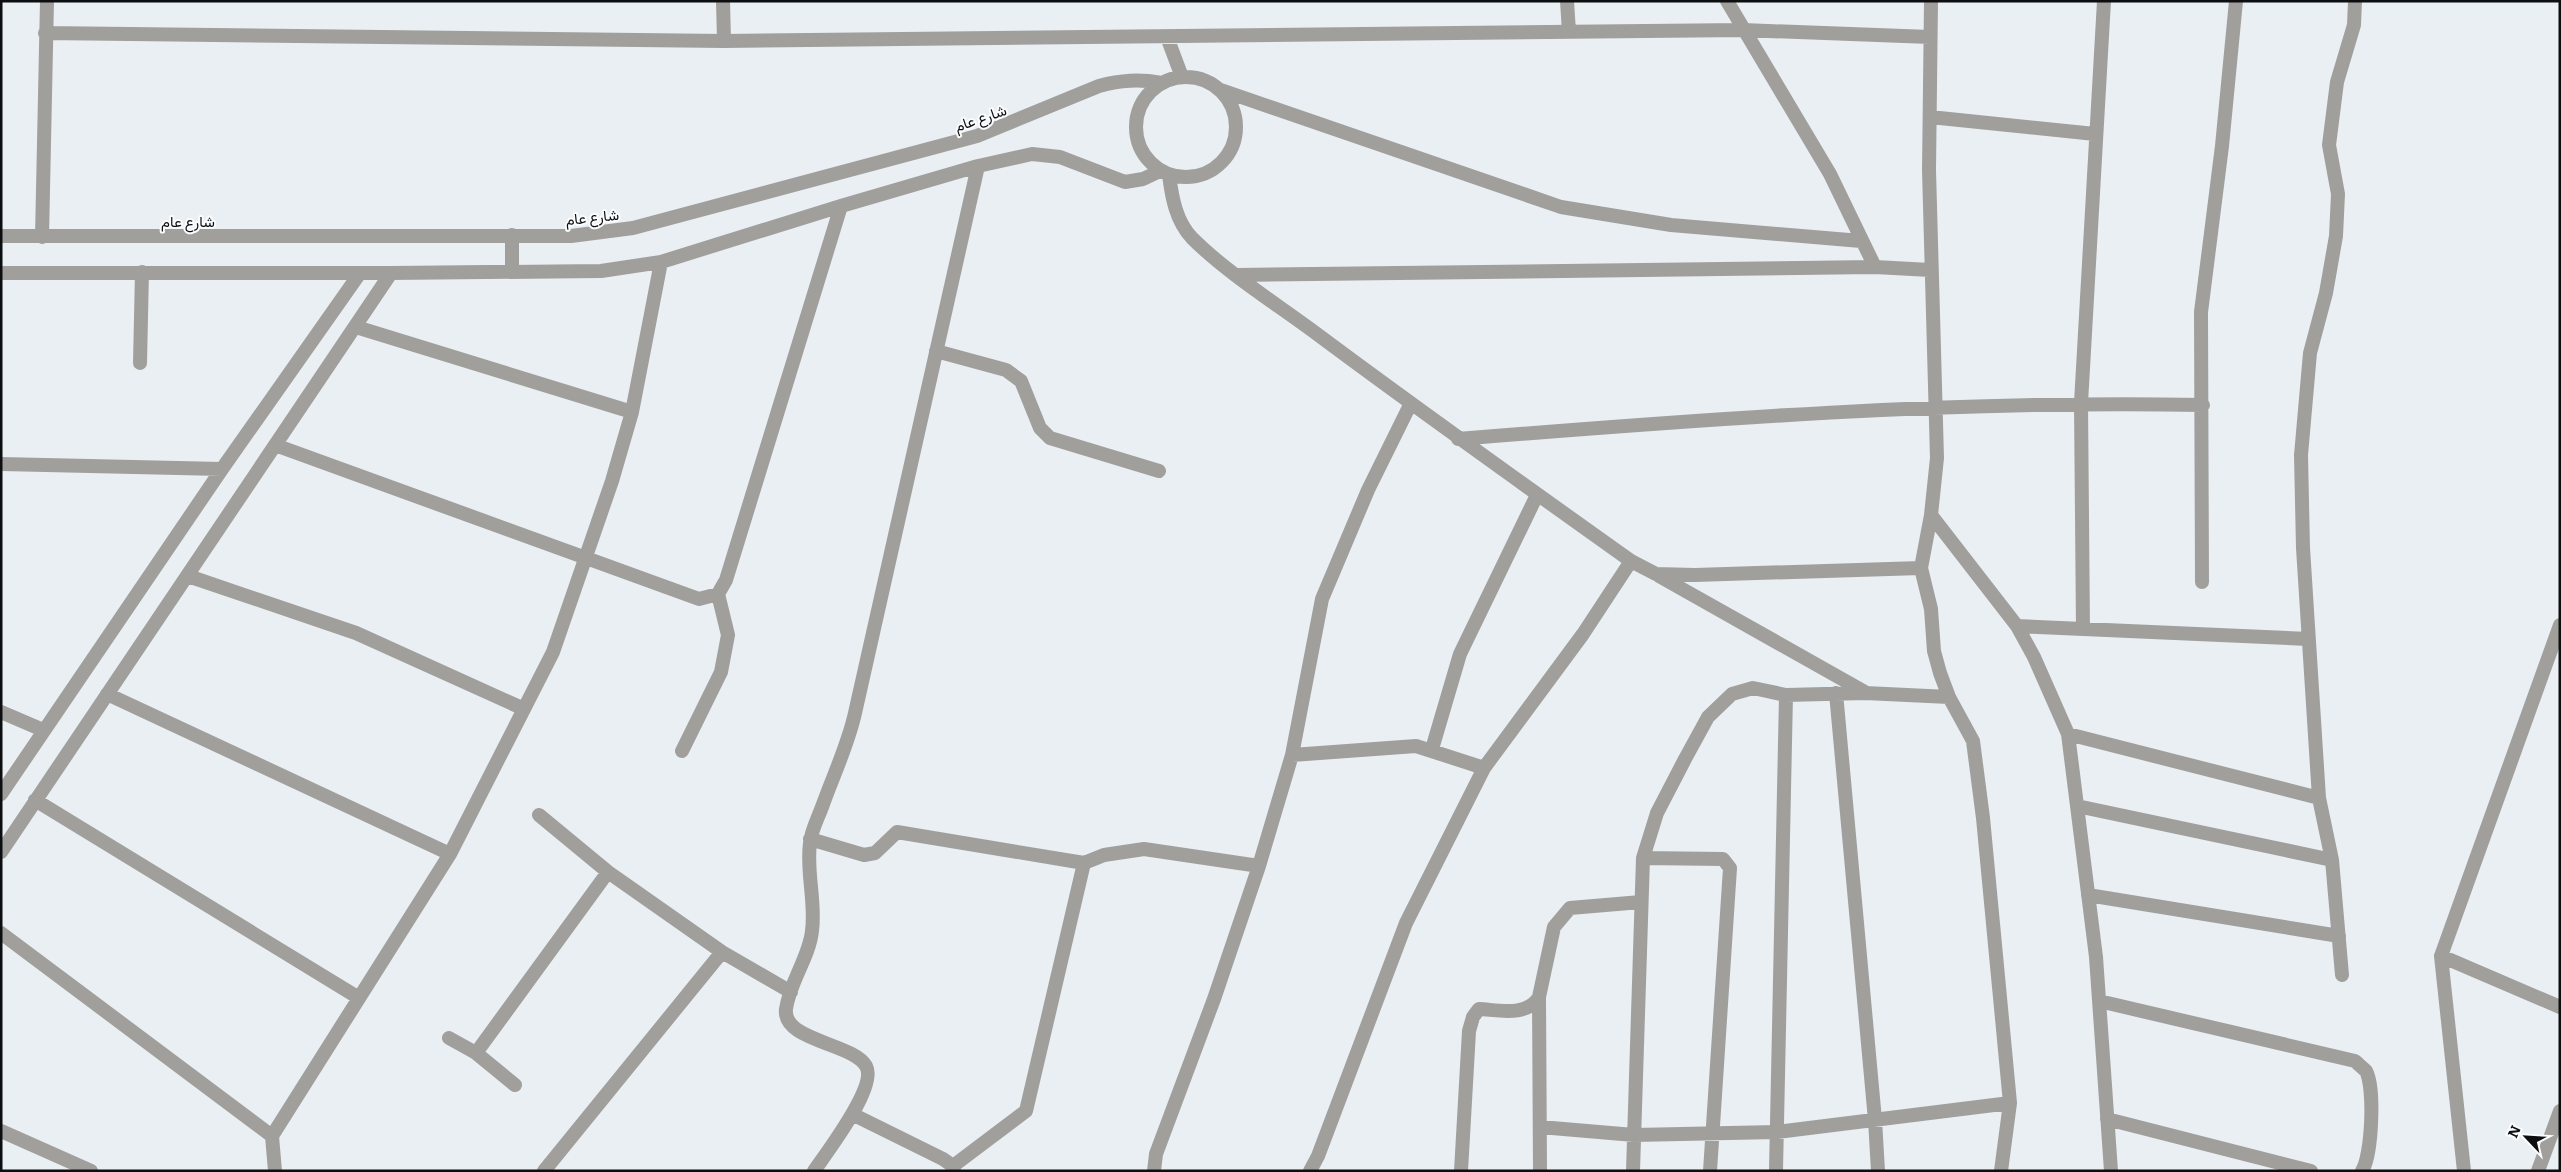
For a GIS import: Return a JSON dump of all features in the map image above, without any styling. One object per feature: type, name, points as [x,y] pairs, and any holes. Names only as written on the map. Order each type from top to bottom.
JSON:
[{"type":"street","points":[[42,236],[47,1]]},
{"type":"street","points":[[723,1],[724,41]]},
{"type":"street","points":[[1567,1],[1570,32]]},
{"type":"street","points":[[1727,1],[1830,174],[1875,267]]},
{"type":"street","points":[[1931,1],[1930,270],[1937,408],[1937,458],[1931,515],[1921,568],[1932,619],[1934,651],[1949,697],[1973,741],[1984,818],[2010,1103],[2001,1171]]},
{"type":"street","points":[[2083,630],[2081,403],[2104,1]]},
{"type":"street","points":[[2202,582],[2203,405],[2201,312],[2222,146],[2236,1]]},
{"type":"street","points":[[2342,975],[2332,860],[2319,798],[2308,639],[2301,455],[2310,353],[2326,293],[2336,236],[2338,194],[2330,145],[2337,82],[2354,25],[2355,1]]},
{"type":"street","points":[[45,34],[724,41],[1743,30],[1930,37]]},
{"type":"street","points":[[1167,36],[1182,77]]},
{"type":"street","points":[[1861,241],[1671,225],[1561,207],[1221,90],[1203,79],[1182,77],[1162,83],[1146,97],[1137,116],[1136,137],[1144,157],[1164,173],[1176,210],[1192,237],[1238,275],[1410,405],[1630,561],[1865,693]]},
{"type":"street","name":"شارع عام","points":[[1,236],[571,236],[634,228],[977,136],[1099,86],[1120,80],[1141,79],[1162,83]]},
{"type":"street","points":[[1,273],[391,273],[601,270],[661,262],[978,166],[1032,154],[1060,157],[1125,182],[1164,173],[1189,178],[1208,174],[1224,162],[1234,145],[1237,126],[1233,106],[1221,90]]},
{"type":"street","points":[[1930,117],[2095,134]]},
{"type":"street","points":[[814,1171],[852,1114],[868,1083],[868,1069],[860,1057],[803,1033],[790,1024],[786,1012],[791,992],[810,944],[813,928],[808,865],[810,840],[853,722],[978,166]]},
{"type":"street","points":[[682,751],[721,672],[728,635],[718,594],[726,580],[841,206]]},
{"type":"street","points":[[512,235],[512,270]]},
{"type":"street","points":[[275,1171],[272,1136],[450,854],[553,652],[586,557],[632,412],[661,262]]},
{"type":"street","points":[[1238,275],[1875,267],[1930,270]]},
{"type":"street","points":[[140,363],[142,272]]},
{"type":"street","points":[[1,794],[222,469],[360,273]]},
{"type":"street","points":[[1,852],[391,273]]},
{"type":"street","points":[[356,326],[632,412]]},
{"type":"street","points":[[936,351],[1006,370],[1021,381],[1040,428],[1050,438],[1159,471]]},
{"type":"street","points":[[1458,439],[1937,408],[2081,403],[2203,405]]},
{"type":"street","points":[[1154,1171],[1156,1154],[1214,1000],[1259,866],[1292,755],[1322,599],[1368,490],[1410,405]]},
{"type":"street","points":[[275,445],[699,599],[718,594]]},
{"type":"street","points":[[1,464],[222,469]]},
{"type":"street","points":[[1432,749],[1460,654],[1537,495]]},
{"type":"street","points":[[1931,515],[2017,626],[2034,657],[2068,734],[2099,1001],[2111,1171]]},
{"type":"street","points":[[1310,1171],[1318,1156],[1406,923],[1484,768],[1583,634],[1630,561]]},
{"type":"street","points":[[1656,574],[1695,576],[1921,568]]},
{"type":"street","points":[[188,576],[356,633],[524,709]]},
{"type":"street","points":[[2464,1171],[2441,956],[2560,625]]},
{"type":"street","points":[[2017,626],[2308,639]]},
{"type":"street","points":[[1633,1171],[1642,858],[1657,813],[1708,717],[1732,694],[1753,688],[1786,695],[1865,693],[1949,697]]},
{"type":"street","points":[[107,694],[450,854]]},
{"type":"street","points":[[1836,694],[1878,1171]]},
{"type":"street","points":[[1776,1171],[1786,695]]},
{"type":"street","points":[[1,712],[43,730]]},
{"type":"street","points":[[2068,734],[2319,798]]},
{"type":"street","points":[[1292,755],[1416,746],[1432,749],[1484,768]]},
{"type":"street","points":[[35,800],[359,998]]},
{"type":"street","points":[[2077,806],[2332,860]]},
{"type":"street","points":[[539,815],[608,872],[722,952],[791,992]]},
{"type":"street","points":[[810,840],[864,855],[875,853],[897,832],[1084,864],[1104,855],[1144,848],[1259,866]]},
{"type":"street","points":[[1642,858],[1723,859],[1730,868],[1710,1171]]},
{"type":"street","points":[[852,1114],[943,1159],[953,1168],[1026,1110],[1084,864]]},
{"type":"street","points":[[476,1053],[608,872]]},
{"type":"street","points":[[2088,895],[2339,936]]},
{"type":"street","points":[[1540,1171],[1539,997],[1554,927],[1570,908],[1641,902]]},
{"type":"street","points":[[1,933],[272,1136]]},
{"type":"street","points":[[544,1171],[722,952]]},
{"type":"street","points":[[2441,956],[2560,1007]]},
{"type":"street","points":[[1461,1171],[1470,1031],[1473,1018],[1478,1009],[1521,1010],[1533,1006],[1539,997]]},
{"type":"street","points":[[2099,1001],[2355,1061],[2366,1072],[2371,1090],[2369,1143],[2365,1166],[2362,1171]]},
{"type":"street","points":[[449,1038],[476,1053],[515,1085]]},
{"type":"street","points":[[1540,1127],[1634,1135],[1777,1132],[2010,1103]]},
{"type":"street","points":[[2538,1171],[2560,1111]]},
{"type":"street","points":[[2107,1119],[2311,1171]]},
{"type":"street","points":[[1,1131],[91,1171]]}]
